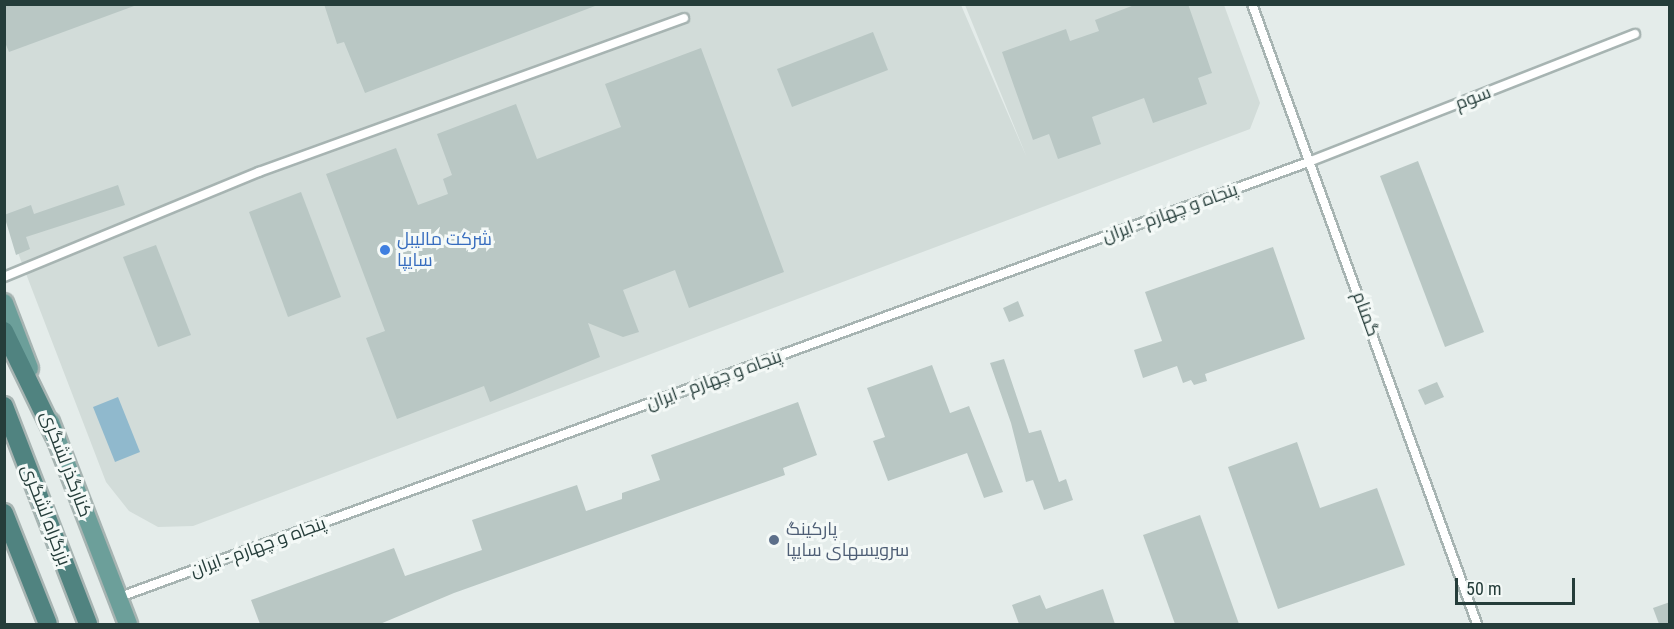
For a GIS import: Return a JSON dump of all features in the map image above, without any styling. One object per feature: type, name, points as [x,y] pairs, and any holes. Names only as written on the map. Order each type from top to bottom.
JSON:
[{"type":"highway","points":[[4,331],[56,436]]},
{"type":"highway","name":"بزرگراه لشگری","points":[[4,406],[88,624]]},
{"type":"highway","name":"بزرگراه لشگری","points":[[4,513],[48,624]]},
{"type":"main road","name":"کنارگذر لشگری","points":[[4,303],[128,624]]},
{"type":"lane","name":"گمنام","points":[[1252,4],[1311,161],[1477,624]]},
{"type":"lane","points":[[4,277],[260,172],[684,18]]},
{"type":"lane","name":"سوم","points":[[1311,161],[1635,34]]},
{"type":"lane","name":"پنجاه و چهارم - ایران","points":[[117,598],[1311,161]]},
{"type":"shaded area","points":[[5,5],[961,5],[1027,158],[965,5],[1224,5],[1260,103],[1250,129],[193,526],[158,527],[129,511],[106,482],[5,219]]},
{"type":"water","points":[[118,397],[140,452],[115,462],[93,407]]},
{"type":"building","points":[[4,4],[134,4],[134,6],[9,52],[4,40]]},
{"type":"building","points":[[324,4],[595,4],[595,6],[365,93],[344,42],[337,44]]},
{"type":"building","points":[[1137,4],[1188,4],[1212,73],[1198,78],[1207,104],[1153,123],[1144,98],[1092,117],[1101,144],[1058,159],[1049,134],[1033,140],[1002,52],[1066,29],[1070,41],[1099,31],[1095,20]]},
{"type":"building","points":[[873,32],[888,70],[792,107],[777,69]]},
{"type":"building","points":[[701,48],[784,272],[689,308],[675,270],[623,290],[639,332],[623,337],[588,323],[600,357],[490,402],[484,386],[397,419],[366,338],[385,331],[326,174],[396,148],[418,205],[448,194],[443,179],[452,175],[437,134],[516,104],[537,159],[621,127],[605,84]]},
{"type":"building","points":[[1418,161],[1484,332],[1445,347],[1380,176]]},
{"type":"building","points":[[118,185],[125,205],[26,237],[30,249],[16,255],[4,215],[31,205],[34,214]]},
{"type":"building","points":[[301,192],[341,297],[288,317],[249,212]]},
{"type":"building","points":[[156,245],[191,335],[158,347],[123,257]]},
{"type":"building","points":[[1273,247],[1305,339],[1205,374],[1207,381],[1194,385],[1191,380],[1183,383],[1177,366],[1143,378],[1134,350],[1162,341],[1145,292]]},
{"type":"building","points":[[1018,301],[1024,316],[1009,322],[1003,308]]},
{"type":"building","points":[[1004,359],[1029,433],[1041,430],[1059,482],[1066,479],[1073,500],[1044,510],[1033,480],[1026,482],[1011,423],[990,363]]},
{"type":"building","points":[[932,365],[950,413],[969,406],[1003,492],[984,498],[967,453],[888,481],[873,441],[885,437],[867,388]]},
{"type":"building","points":[[1437,382],[1444,397],[1425,405],[1418,390]]},
{"type":"building","points":[[798,402],[817,455],[783,468],[785,475],[454,593],[380,624],[260,624],[251,600],[394,548],[405,576],[482,550],[472,520],[577,485],[586,511],[622,499],[622,493],[660,480],[651,455]]},
{"type":"building","points":[[1297,442],[1320,508],[1377,488],[1405,565],[1278,609],[1228,467]]},
{"type":"building","points":[[1200,515],[1239,624],[1175,624],[1143,535]]},
{"type":"building","points":[[1103,589],[1115,624],[1019,624],[1012,605],[1040,595],[1046,609]]},
{"type":"building","points":[[1670,602],[1670,624],[1659,624],[1653,608]]},
{"type":"place","name":"شرکت مالیبل سایپا","points":[[385,250]]},
{"type":"place","name":"پارکینگ سرویسهای سایپا","points":[[774,540]]}]
